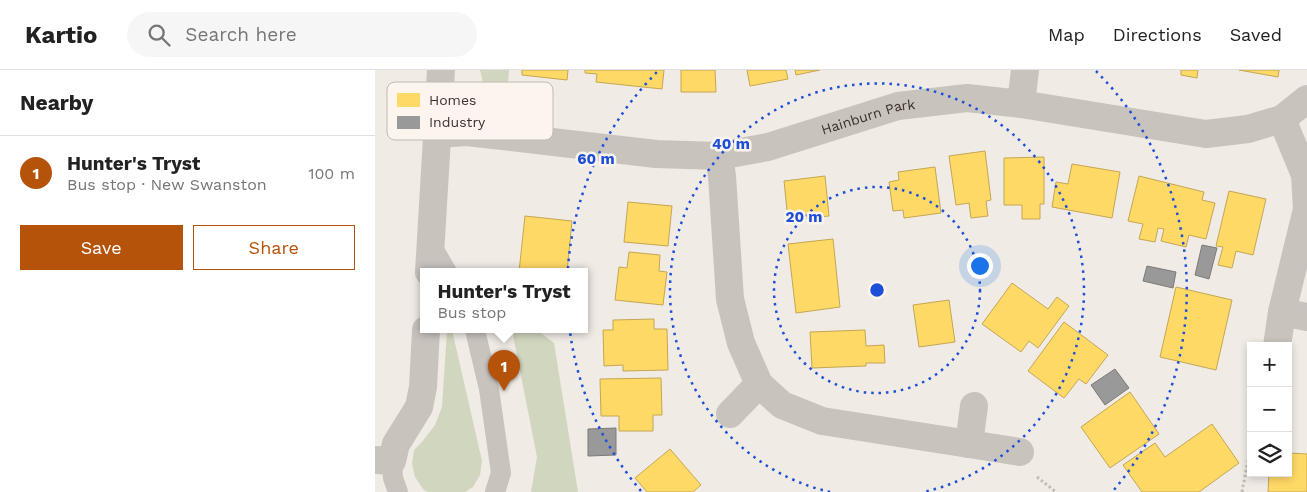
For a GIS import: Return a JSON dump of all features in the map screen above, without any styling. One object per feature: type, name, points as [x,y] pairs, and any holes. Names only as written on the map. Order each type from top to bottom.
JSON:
[{"type":"street","points":[[1021,104],[1025,70]]},
{"type":"street","name":"Hainburn Park","points":[[536,140],[657,154],[719,156],[768,147],[898,106],[967,98],[1021,104],[1206,134],[1248,129],[1282,119],[1307,99]]},
{"type":"street","points":[[1279,342],[1294,315],[1307,209],[1305,176],[1282,119]]},
{"type":"street","points":[[429,268],[437,140]]},
{"type":"street","points":[[719,156],[730,299],[741,344],[759,384],[782,405],[822,421],[1020,452]]},
{"type":"street","points":[[383,460],[396,444],[419,407],[423,388],[426,333]]},
{"type":"street","points":[[730,414],[759,384]]},
{"type":"street","points":[[969,444],[975,406]]},
{"type":"lane","points":[[430,243],[445,268]]},
{"type":"lane","points":[[476,333],[489,389],[501,473],[495,492]]},
{"type":"lane","points":[[383,460],[398,492]]},
{"type":"path","points":[[1242,492],[1247,466]]},
{"type":"green space","points":[[480,70],[509,70],[508,82],[483,82]]},
{"type":"green space","points":[[447,333],[453,333],[482,461],[480,475],[473,487],[465,492],[428,492],[423,489],[415,477],[412,464],[414,450],[435,425],[442,407]]},
{"type":"green space","points":[[513,333],[541,333],[554,343],[578,492],[531,492],[537,457]]},
{"type":"building: Homes","points":[[522,70],[568,70],[567,80],[522,75]]},
{"type":"building: Homes","points":[[585,70],[664,70],[662,89],[596,82],[597,74],[585,73]]},
{"type":"building: Homes","points":[[681,70],[715,70],[716,92],[681,92]]},
{"type":"building: Homes","points":[[747,70],[786,70],[788,79],[750,86]]},
{"type":"building: Homes","points":[[795,70],[820,70],[796,75]]},
{"type":"building: Homes","points":[[1181,70],[1198,70],[1197,78],[1181,75]]},
{"type":"building: Homes","points":[[1239,70],[1279,70],[1278,77]]},
{"type":"building: Homes","points":[[985,151],[991,200],[986,201],[988,216],[971,218],[969,203],[956,205],[949,156]]},
{"type":"building: Homes","points":[[1044,157],[1044,204],[1040,204],[1040,219],[1022,219],[1022,205],[1004,205],[1004,158]]},
{"type":"building: Homes","points":[[1072,164],[1120,172],[1112,218],[1052,207],[1056,182],[1068,184]]},
{"type":"building: Homes","points":[[935,167],[941,213],[904,218],[903,210],[893,211],[889,182],[899,180],[898,172]]},
{"type":"building: Homes","points":[[825,176],[829,216],[788,220],[784,181]]},
{"type":"building: Homes","points":[[1139,176],[1204,192],[1202,200],[1215,203],[1206,239],[1189,235],[1186,247],[1161,241],[1164,229],[1158,228],[1155,242],[1139,239],[1143,224],[1128,221]]},
{"type":"building: Homes","points":[[1229,191],[1266,199],[1253,255],[1236,251],[1232,268],[1218,265],[1223,247],[1216,246]]},
{"type":"building: Homes","points":[[628,202],[672,206],[668,246],[624,242]]},
{"type":"building: Homes","points":[[525,216],[572,221],[567,268],[519,268]]},
{"type":"building: Homes","points":[[833,239],[840,307],[796,313],[788,244]]},
{"type":"building: Homes","points":[[629,252],[660,255],[659,271],[667,272],[663,305],[615,300],[619,267],[627,268]]},
{"type":"building: Homes","points":[[1012,283],[1048,309],[1057,297],[1069,306],[1038,348],[1029,341],[1021,352],[982,324]]},
{"type":"building: Homes","points":[[1176,287],[1232,300],[1216,370],[1160,357]]},
{"type":"building: Homes","points":[[949,300],[955,342],[919,347],[913,305]]},
{"type":"building: Homes","points":[[654,319],[654,329],[667,329],[668,370],[623,371],[623,365],[604,366],[603,330],[613,330],[613,320]]},
{"type":"building: Homes","points":[[1064,322],[1108,355],[1086,384],[1079,379],[1064,398],[1028,371]]},
{"type":"building: Homes","points":[[865,330],[866,346],[884,345],[885,363],[866,363],[866,366],[812,368],[810,332]]},
{"type":"building: Homes","points":[[661,378],[662,415],[653,415],[653,431],[619,431],[619,416],[601,416],[600,379]]},
{"type":"building: Homes","points":[[1130,392],[1159,434],[1110,468],[1081,427]]},
{"type":"building: Homes","points":[[1212,424],[1239,463],[1199,492],[1142,492],[1123,465],[1155,443],[1165,457]]},
{"type":"building: Homes","points":[[670,449],[701,485],[693,492],[647,492],[635,478]]},
{"type":"building: Homes","points":[[1292,453],[1307,454],[1307,492],[1268,492],[1269,477],[1292,477]]},
{"type":"building: Industry","points":[[1202,245],[1217,248],[1209,279],[1195,275]]},
{"type":"building: Industry","points":[[1147,266],[1176,272],[1173,288],[1143,281]]},
{"type":"building: Industry","points":[[1115,369],[1129,388],[1105,405],[1091,385]]},
{"type":"building: Industry","points":[[616,428],[616,455],[588,456],[588,429]]},
{"type":"place","name":"Hunter's Tryst","points":[[504,391]]}]
